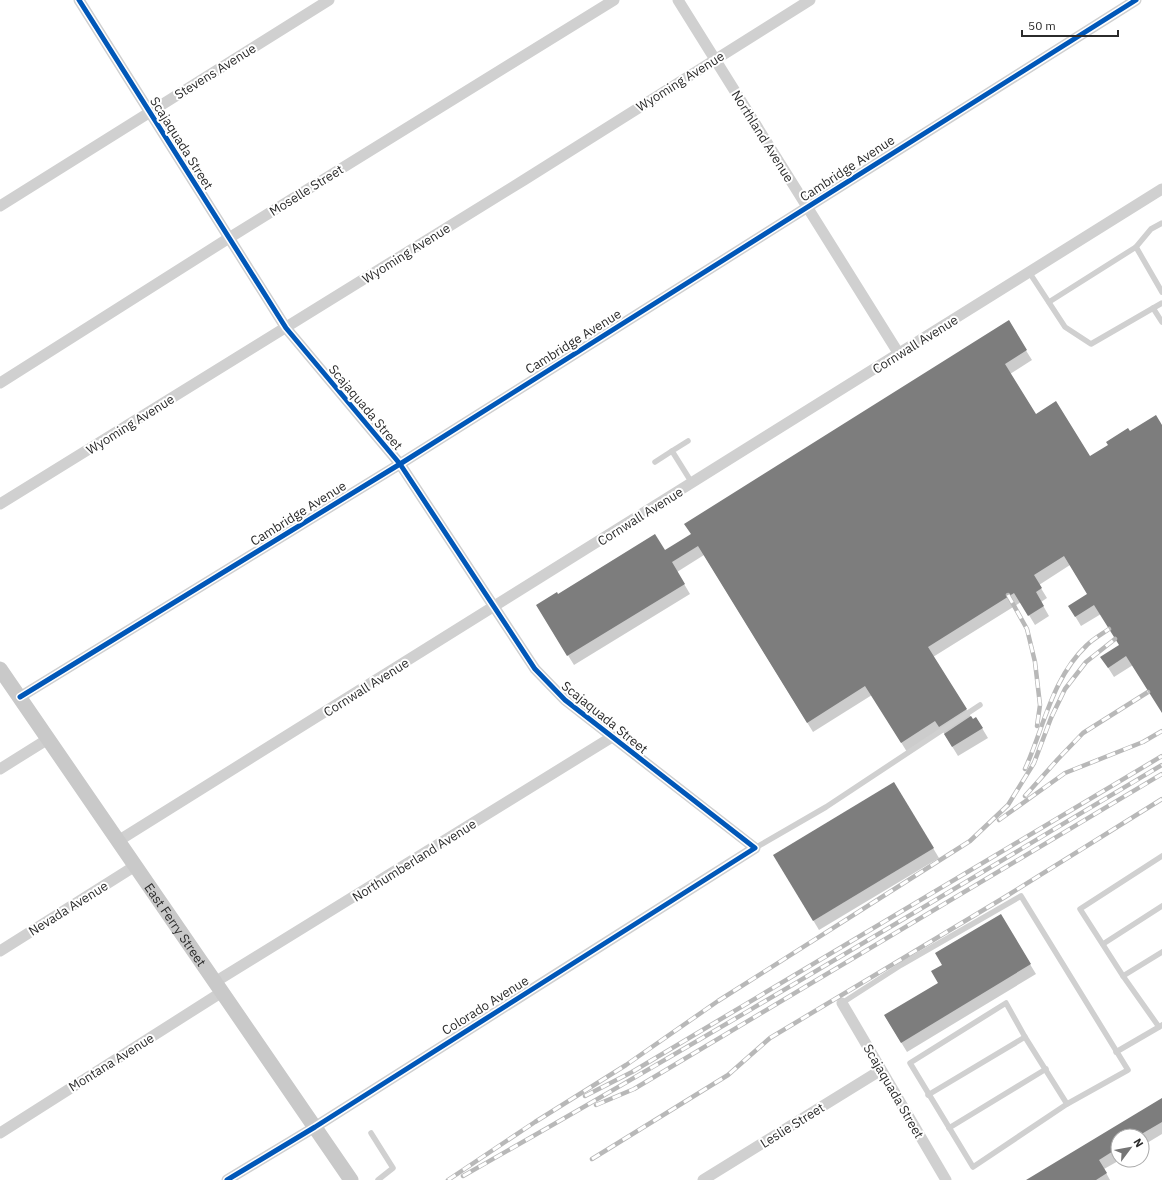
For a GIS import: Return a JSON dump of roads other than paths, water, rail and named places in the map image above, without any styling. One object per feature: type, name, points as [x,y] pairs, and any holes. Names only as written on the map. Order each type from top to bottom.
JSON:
[{"type":"street","name":"Scajaquada Street","points":[[79,0],[286,328],[400,464],[535,669],[555,691],[755,848]]},
{"type":"street","name":"Stevens Avenue","points":[[0,206],[329,0]]},
{"type":"street","name":"Moselle Street","points":[[0,382],[229,238],[614,0]]},
{"type":"street","name":"Northland Avenue","points":[[678,0],[899,354]]},
{"type":"street","name":"Wyoming Avenue","points":[[0,504],[286,328],[810,0]]},
{"type":"street","name":"Cambridge Avenue","points":[[20,698],[400,464],[1136,0]]},
{"type":"street","name":"Cornwall Avenue","points":[[118,841],[495,607],[1162,189]]},
{"type":"street","name":"East Ferry Street","points":[[0,669],[351,1180]]},
{"type":"street","name":"Northumberland Avenue","points":[[219,987],[612,737]]},
{"type":"street","points":[[0,769],[48,739]]},
{"type":"street","name":"Colorado Avenue","points":[[227,1180],[755,848]]},
{"type":"street","name":"Nevada Avenue","points":[[0,951],[135,866]]},
{"type":"street","name":"Montana Avenue","points":[[0,1133],[219,987]]},
{"type":"street","name":"Scajaquada Street","points":[[842,1003],[946,1180]]},
{"type":"street","name":"Leslie Street","points":[[703,1180],[881,1070]]},
{"type":"lane","points":[[1049,302],[1136,247],[1151,229],[1162,223]]},
{"type":"lane","points":[[1136,247],[1162,292]]},
{"type":"lane","points":[[1029,272],[1065,327],[1091,344],[1162,303]]},
{"type":"lane","points":[[1153,308],[1162,322]]},
{"type":"lane","points":[[656,462],[688,441]]},
{"type":"lane","points":[[672,451],[692,483]]},
{"type":"lane","points":[[755,848],[826,807],[980,705]]},
{"type":"lane","points":[[1116,1052],[1160,1026],[1123,976],[1080,909],[1162,856]]},
{"type":"lane","points":[[842,1003],[900,965],[1021,896],[1128,1070],[1067,1104],[973,1168],[910,1063],[1006,1003],[1025,1037],[1067,1104]]},
{"type":"lane","points":[[1103,944],[1162,906]]},
{"type":"lane","points":[[1123,976],[1162,952]]},
{"type":"lane","points":[[928,1095],[1025,1037]]},
{"type":"lane","points":[[949,1128],[1046,1069]]},
{"type":"lane","points":[[371,1133],[393,1168],[378,1180]]},
{"type":"railway","points":[[1008,595],[1027,629],[1035,662],[1040,705],[1037,726]]},
{"type":"railway","points":[[1025,769],[1050,704],[1065,672],[1087,645],[1109,629]]},
{"type":"railway","points":[[448,1180],[535,1122],[626,1065],[718,1001],[970,841],[1008,805],[1034,763],[1051,718],[1065,689],[1086,662],[1115,639]]},
{"type":"railway","points":[[1025,796],[1083,733],[1148,692]]},
{"type":"railway","points":[[999,820],[1065,773],[1143,742],[1162,731]]},
{"type":"railway","points":[[585,1096],[632,1072],[1162,756]]},
{"type":"railway","points":[[463,1176],[726,1024],[1162,765]]},
{"type":"railway","points":[[596,1105],[634,1089],[1162,774]]},
{"type":"railway","points":[[592,1159],[728,1075],[770,1038],[1005,897],[1162,799]]}]
